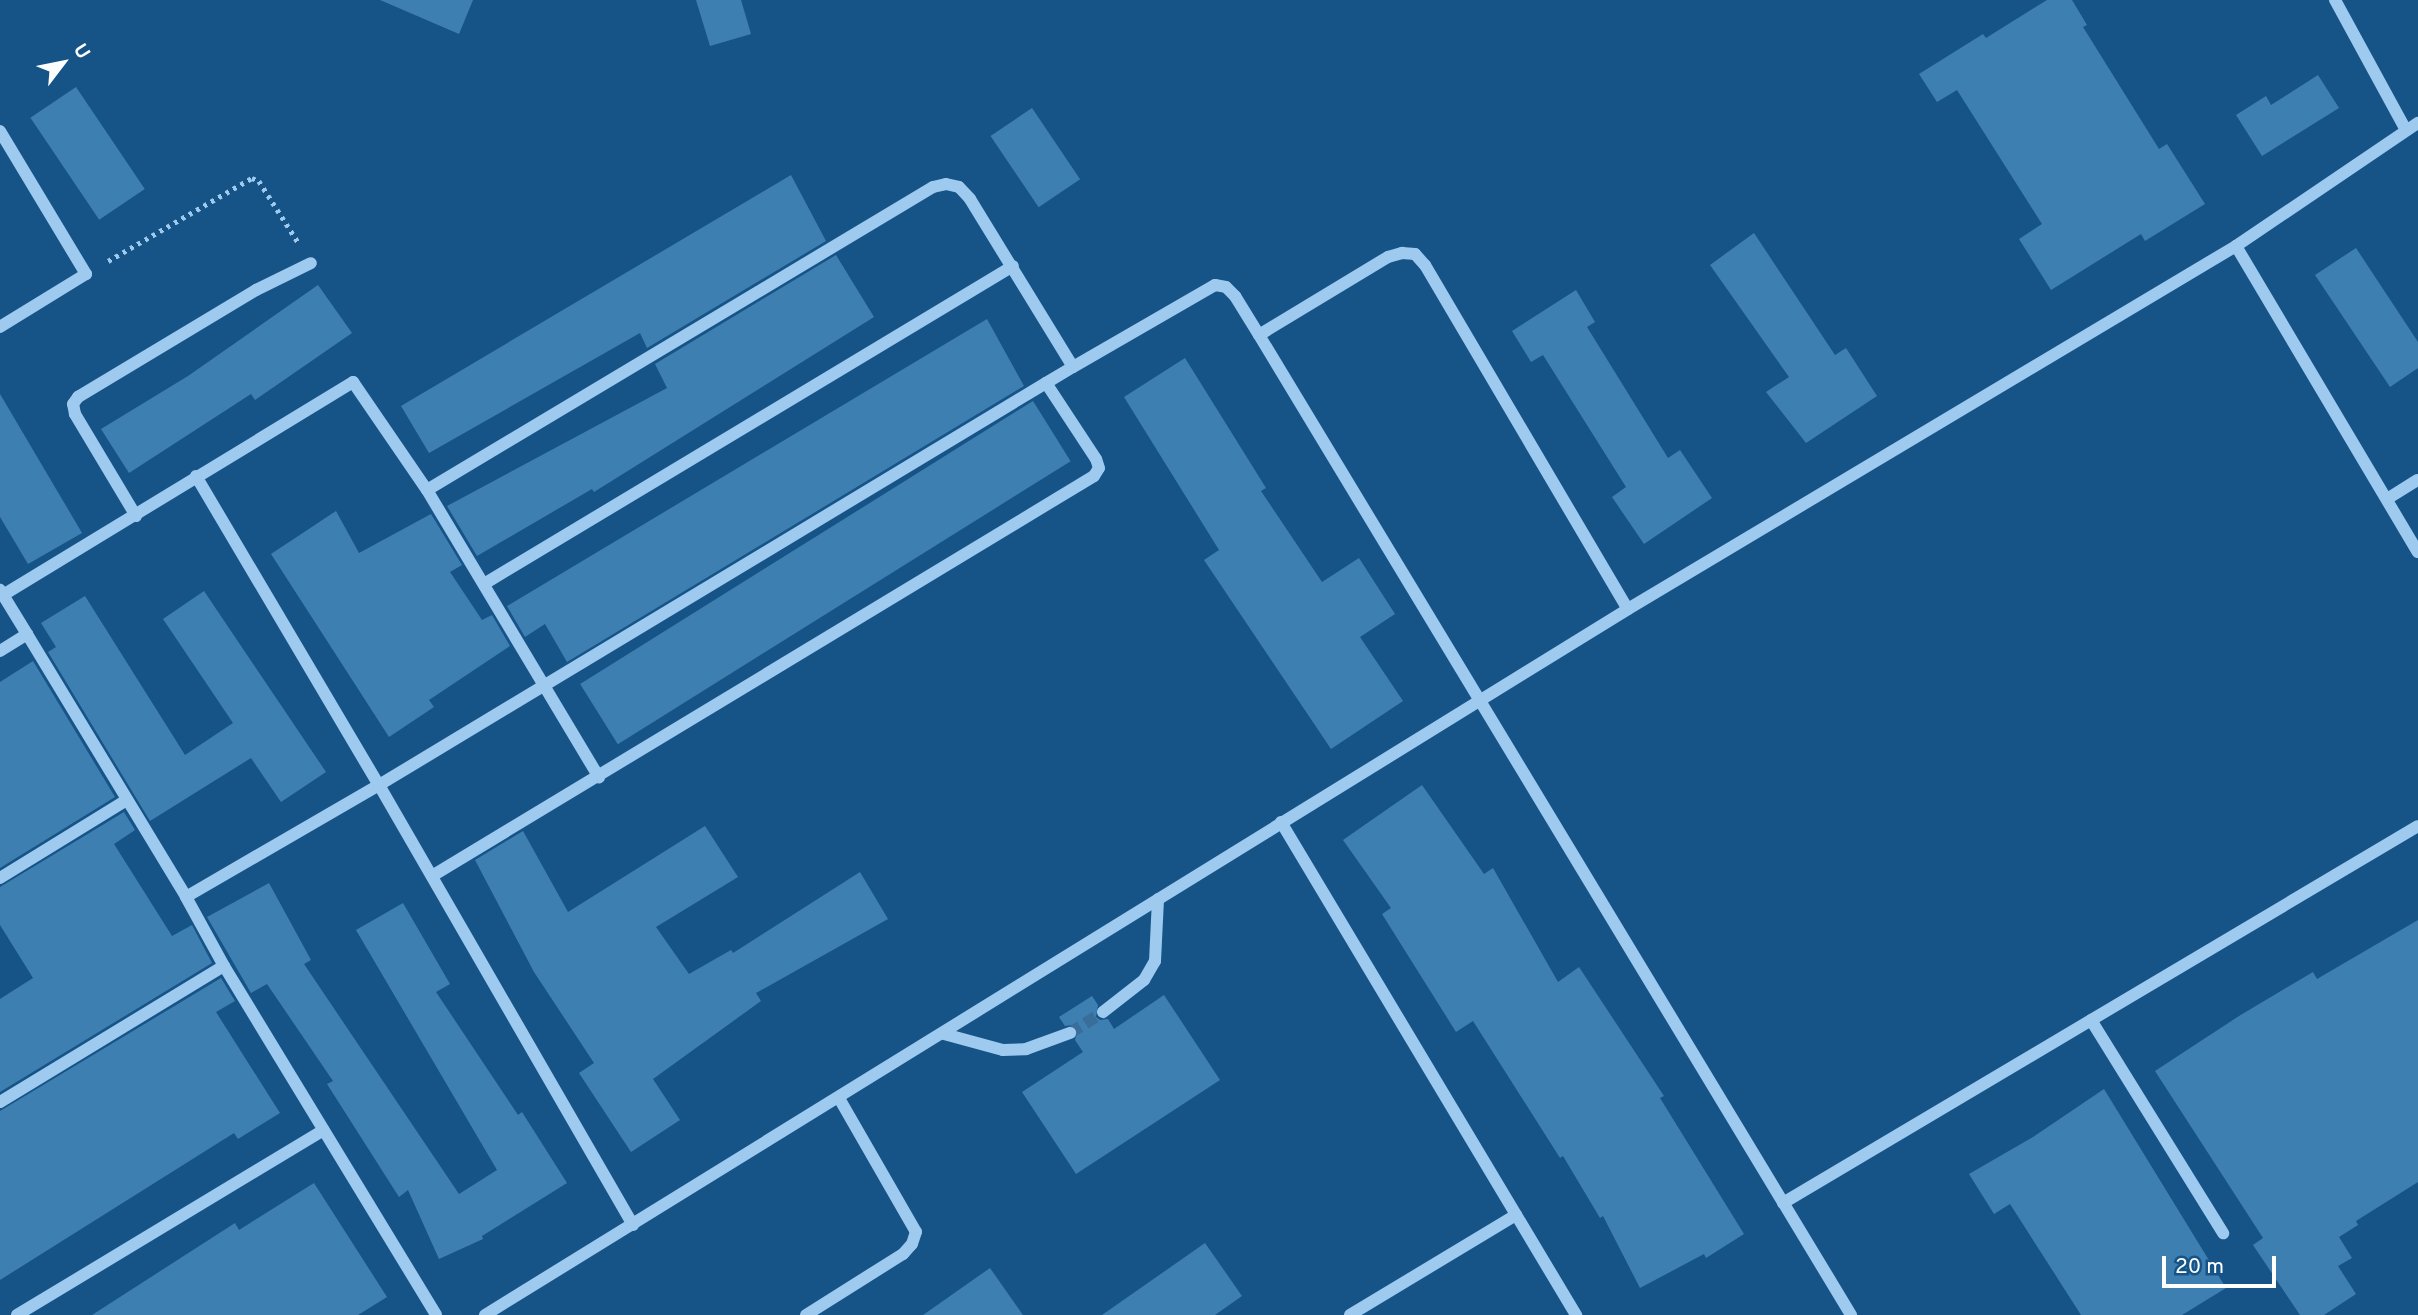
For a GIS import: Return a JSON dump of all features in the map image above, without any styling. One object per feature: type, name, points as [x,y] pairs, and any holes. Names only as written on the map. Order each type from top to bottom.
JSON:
[{"type":"lane","points":[[2335,0],[2406,130]]},
{"type":"lane","points":[[485,1315],[944,1034],[1281,822],[1628,609],[2236,246],[2418,123]]},
{"type":"lane","points":[[0,131],[86,274],[0,327]]},
{"type":"lane","points":[[427,490],[933,187],[946,184],[959,187],[1013,266],[1073,367]]},
{"type":"lane","points":[[2236,246],[2418,552]]},
{"type":"lane","points":[[1259,335],[1388,257],[1402,253],[1415,254],[1425,265],[1628,609]]},
{"type":"lane","points":[[136,516],[75,414],[72,404],[78,397],[256,290],[311,263]]},
{"type":"lane","points":[[484,584],[1013,266]]},
{"type":"lane","points":[[186,897],[546,686],[1073,367],[1215,285],[1226,287],[1235,296],[1259,335],[1851,1315]]},
{"type":"lane","points":[[436,1315],[224,967],[186,897],[2,593],[136,516],[197,475],[353,382],[427,490],[599,777]]},
{"type":"lane","points":[[432,876],[1094,476],[1099,468],[1096,459],[1046,383]]},
{"type":"lane","points":[[197,475],[632,1224]]},
{"type":"lane","points":[[2387,499],[2418,480]]},
{"type":"lane","points":[[0,651],[27,634]]},
{"type":"lane","points":[[0,878],[127,800]]},
{"type":"lane","points":[[1281,822],[1576,1315]]},
{"type":"lane","points":[[1783,1203],[2418,826]]},
{"type":"lane","points":[[1103,1012],[1144,980],[1155,961],[1158,899]]},
{"type":"lane","points":[[0,1102],[224,967]]},
{"type":"lane","points":[[2091,1020],[2223,1233]]},
{"type":"lane","points":[[944,1034],[1003,1049],[1026,1049],[1070,1033]]},
{"type":"lane","points":[[806,1315],[903,1254],[912,1244],[916,1232],[839,1098]]},
{"type":"lane","points":[[17,1315],[324,1130]]},
{"type":"lane","points":[[1350,1315],[1516,1215]]},
{"type":"path","points":[[86,274],[252,178],[259,181],[311,263]]},
{"type":"building","points":[[380,0],[473,0],[459,34]]},
{"type":"building","points":[[696,0],[741,0],[751,34],[710,46]]},
{"type":"building","points":[[2047,0],[2072,0],[2087,25],[2083,27],[2159,149],[2167,144],[2205,204],[2145,241],[2141,234],[2051,290],[2019,239],[2042,224],[1957,90],[1937,102],[1919,74],[1983,34],[1986,38]]},
{"type":"building","points":[[2318,75],[2339,108],[2262,156],[2236,115],[2266,96],[2271,105]]},
{"type":"building","points":[[76,87],[145,189],[99,220],[30,118]]},
{"type":"building","points":[[1032,108],[1080,179],[1039,207],[991,136]]},
{"type":"building","points":[[791,175],[826,241],[647,348],[640,333],[429,453],[401,406]]},
{"type":"building","points":[[1754,233],[1835,355],[1846,348],[1877,396],[1806,443],[1766,392],[1789,377],[1710,265]]},
{"type":"building","points":[[2356,248],[2418,342],[2418,368],[2390,387],[2315,275]]},
{"type":"building","points":[[836,255],[874,317],[594,492],[592,489],[477,556],[447,506],[667,388],[655,364]]},
{"type":"building","points":[[318,285],[352,333],[255,400],[251,394],[129,473],[101,429],[188,376]]},
{"type":"building","points":[[1576,290],[1595,322],[1587,327],[1668,458],[1680,450],[1712,498],[1644,544],[1612,497],[1626,487],[1543,355],[1531,362],[1512,331]]},
{"type":"building","points":[[987,319],[1024,386],[567,662],[545,624],[525,637],[507,606]]},
{"type":"building","points":[[1185,358],[1266,488],[1261,491],[1322,582],[1359,558],[1395,614],[1360,637],[1403,701],[1331,749],[1204,560],[1219,550],[1124,397]]},
{"type":"building","points":[[0,394],[82,533],[28,564],[0,517]]},
{"type":"building","points":[[1033,401],[1071,461],[618,744],[580,684]]},
{"type":"building","points":[[336,511],[359,553],[431,514],[462,565],[450,572],[482,620],[492,615],[510,646],[429,700],[434,707],[389,737],[271,554]]},
{"type":"building","points":[[204,591],[326,772],[281,802],[251,758],[150,821],[48,652],[56,647],[41,623],[85,596],[185,755],[233,723],[163,619]]},
{"type":"building","points":[[33,661],[115,797],[0,868],[0,682]]},
{"type":"building","points":[[1422,785],[1484,874],[1493,868],[1558,982],[1579,967],[1664,1096],[1660,1098],[1744,1234],[1706,1258],[1704,1254],[1640,1288],[1603,1216],[1600,1218],[1563,1156],[1560,1158],[1473,1021],[1456,1032],[1382,914],[1391,908],[1343,840]]},
{"type":"building","points":[[124,812],[135,830],[114,844],[172,936],[192,925],[212,963],[0,1092],[0,999],[33,978],[0,925],[0,887]]},
{"type":"building","points":[[705,826],[738,877],[656,927],[689,974],[731,950],[733,953],[860,872],[888,919],[756,993],[761,1001],[653,1079],[680,1120],[631,1152],[579,1073],[594,1063],[534,972],[475,860],[523,831],[568,912]]},
{"type":"building","points":[[269,883],[311,960],[304,964],[459,1194],[497,1170],[356,930],[403,903],[450,984],[436,992],[518,1115],[522,1112],[567,1183],[482,1236],[483,1239],[439,1259],[408,1190],[399,1197],[327,1084],[333,1081],[267,984],[251,993],[207,917]]},
{"type":"building","points":[[2418,920],[2418,1182],[2356,1221],[2358,1225],[2339,1237],[2352,1258],[2338,1266],[2356,1294],[2324,1315],[2300,1315],[2253,1245],[2263,1238],[2155,1071],[2313,972],[2317,979]]},
{"type":"building","points":[[221,978],[235,1001],[216,1012],[280,1113],[238,1139],[234,1133],[0,1280],[0,1111]]},
{"type":"building","points":[[1164,995],[1220,1080],[1076,1174],[1022,1092],[1083,1052],[1075,1040],[1078,1029],[1072,1025],[1065,1026],[1059,1017],[1092,996],[1098,1005],[1096,1017],[1100,1020],[1108,1019],[1114,1029]]},
{"type":"building","points":[[2104,1089],[2226,1288],[2182,1315],[2081,1315],[2010,1204],[1994,1214],[1969,1174],[2033,1137]]},
{"type":"building","points":[[314,1183],[387,1297],[358,1315],[92,1315],[235,1223],[239,1230]]},
{"type":"building","points":[[1205,1243],[1242,1296],[1215,1315],[1102,1315]]},
{"type":"building","points":[[990,1268],[1023,1315],[923,1315]]},
{"type":"tunnel","points":[[1070,1033],[1103,1012]]}]
